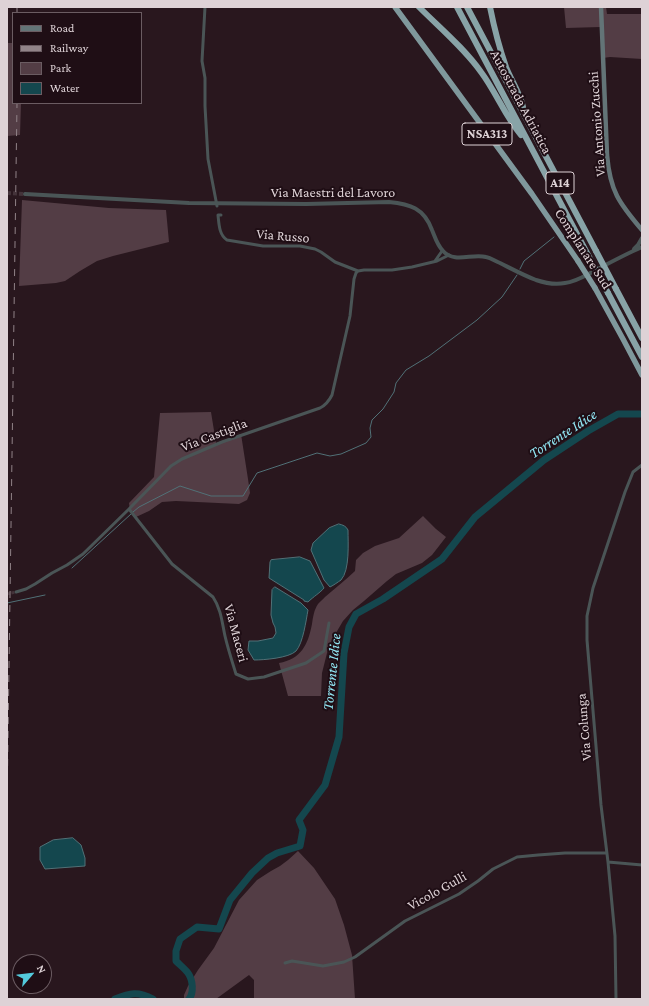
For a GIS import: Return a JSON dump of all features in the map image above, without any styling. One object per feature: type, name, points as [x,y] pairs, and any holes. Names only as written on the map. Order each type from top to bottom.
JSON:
[{"type":"highway","name":"Complanare Sud","points":[[395,7],[532,194],[578,261],[624,339],[642,375]]},
{"type":"highway","points":[[419,7],[472,60],[488,82],[512,123],[529,143]]},
{"type":"highway","name":"Autostrada Adriatica","points":[[457,7],[642,357]]},
{"type":"highway","name":"Autostrada Adriatica","points":[[467,7],[642,338]]},
{"type":"highway","points":[[490,7],[500,48],[520,98],[524,114]]},
{"type":"main road","name":"Via Antonio Zucchi","points":[[601,7],[607,155],[610,177],[621,205],[642,230]]},
{"type":"street","points":[[205,7],[202,60],[205,78],[208,159],[217,204]]},
{"type":"street","name":"Via Maestri del Lavoro","points":[[25,194],[217,204],[403,203],[416,209],[426,218],[442,251]]},
{"type":"street","name":"Via Russo","points":[[221,215],[218,215],[221,233],[227,240],[263,246],[300,246],[315,249],[335,262],[358,271],[399,269],[434,262],[449,255]]},
{"type":"street","points":[[633,251],[642,238]]},
{"type":"street","points":[[434,262],[442,251],[460,258],[479,256],[488,257],[535,280],[558,284],[572,282],[642,247]]},
{"type":"street","name":"Via Castiglia","points":[[16,592],[35,584],[83,554],[131,512],[171,466],[182,458],[222,442],[320,408],[329,401],[332,395],[350,316],[354,279],[358,271]]},
{"type":"street","name":"Via Colunga","points":[[616,999],[615,936],[601,806],[587,640],[587,616],[593,588],[625,492],[633,472],[642,465]]},
{"type":"street","name":"Via Maceri","points":[[131,512],[172,564],[213,597],[218,604],[225,637],[236,674],[248,679],[264,677],[306,663],[324,651],[329,623]]},
{"type":"street","name":"Vicolo Gulli","points":[[285,963],[292,961],[323,966],[344,962],[355,957],[405,921],[459,894],[478,881],[493,868],[517,857],[565,853],[607,853]]},
{"type":"street","points":[[608,862],[642,865]]},
{"type":"green space","points":[[564,7],[606,7],[607,14],[642,14],[642,59],[603,58],[601,27],[566,28]]},
{"type":"green space","points":[[7,43],[12,43],[12,104],[21,104],[20,135],[7,136]]},
{"type":"green space","points":[[22,200],[109,208],[166,210],[169,242],[97,261],[65,281],[19,286]]},
{"type":"green space","points":[[211,412],[216,443],[241,434],[250,493],[247,500],[239,504],[176,501],[162,502],[149,511],[136,517],[130,511],[129,503],[154,477],[160,413]]},
{"type":"green space","points":[[423,516],[446,537],[432,555],[422,563],[396,574],[353,610],[343,621],[328,649],[322,673],[321,696],[288,696],[279,663],[293,658],[306,645],[318,604],[355,571],[356,560],[363,553],[375,546],[399,538]]},
{"type":"green space","points":[[298,851],[314,868],[335,899],[352,955],[355,999],[254,999],[254,980],[249,975],[216,999],[184,999],[188,986],[214,948],[239,900],[257,880],[280,866]]},
{"type":"water","points":[[339,524],[348,530],[346,570],[341,580],[330,587],[324,580],[311,550],[313,543],[329,528]]},
{"type":"water","points":[[300,557],[310,561],[324,588],[308,602],[304,601],[269,578],[271,560]]},
{"type":"water","points":[[275,587],[301,603],[308,610],[302,637],[296,651],[293,653],[276,658],[254,660],[248,650],[249,641],[273,638],[276,633],[271,615],[272,590]]},
{"type":"water","points":[[73,838],[81,845],[85,858],[85,866],[45,869],[40,860],[40,847],[53,840]]},
{"type":"waterway","points":[[520,269],[524,261],[554,237]]},
{"type":"waterway","points":[[133,512],[139,507],[180,486],[211,496],[243,496],[257,473],[317,453],[330,456],[341,454],[366,443],[371,437],[370,428],[372,420],[383,409],[394,392],[396,383],[406,370],[429,356],[477,320],[502,297],[517,275]]},
{"type":"waterway","name":"Torrente Idice","points":[[189,999],[192,990],[190,976],[176,961],[176,951],[180,939],[197,927],[219,929],[230,900],[252,873],[268,858],[277,853],[300,846],[303,830],[299,820],[325,785],[339,737],[344,653],[349,627],[356,614],[383,599],[442,559],[475,517],[544,460],[588,431],[618,414],[642,414]]},
{"type":"waterway","points":[[72,568],[131,514]]},
{"type":"waterway","points":[[7,603],[45,595]]},
{"type":"waterway","name":"Torrente Idice","points":[[115,999],[125,995],[134,994],[148,996],[153,999]]},
{"type":"tunnel","points":[[7,193],[25,194]]},
{"type":"tunnel","points":[[7,594],[16,592]]},
{"type":"railway","points":[[17,7],[17,12]]},
{"type":"railway","points":[[7,808],[17,104]]}]
